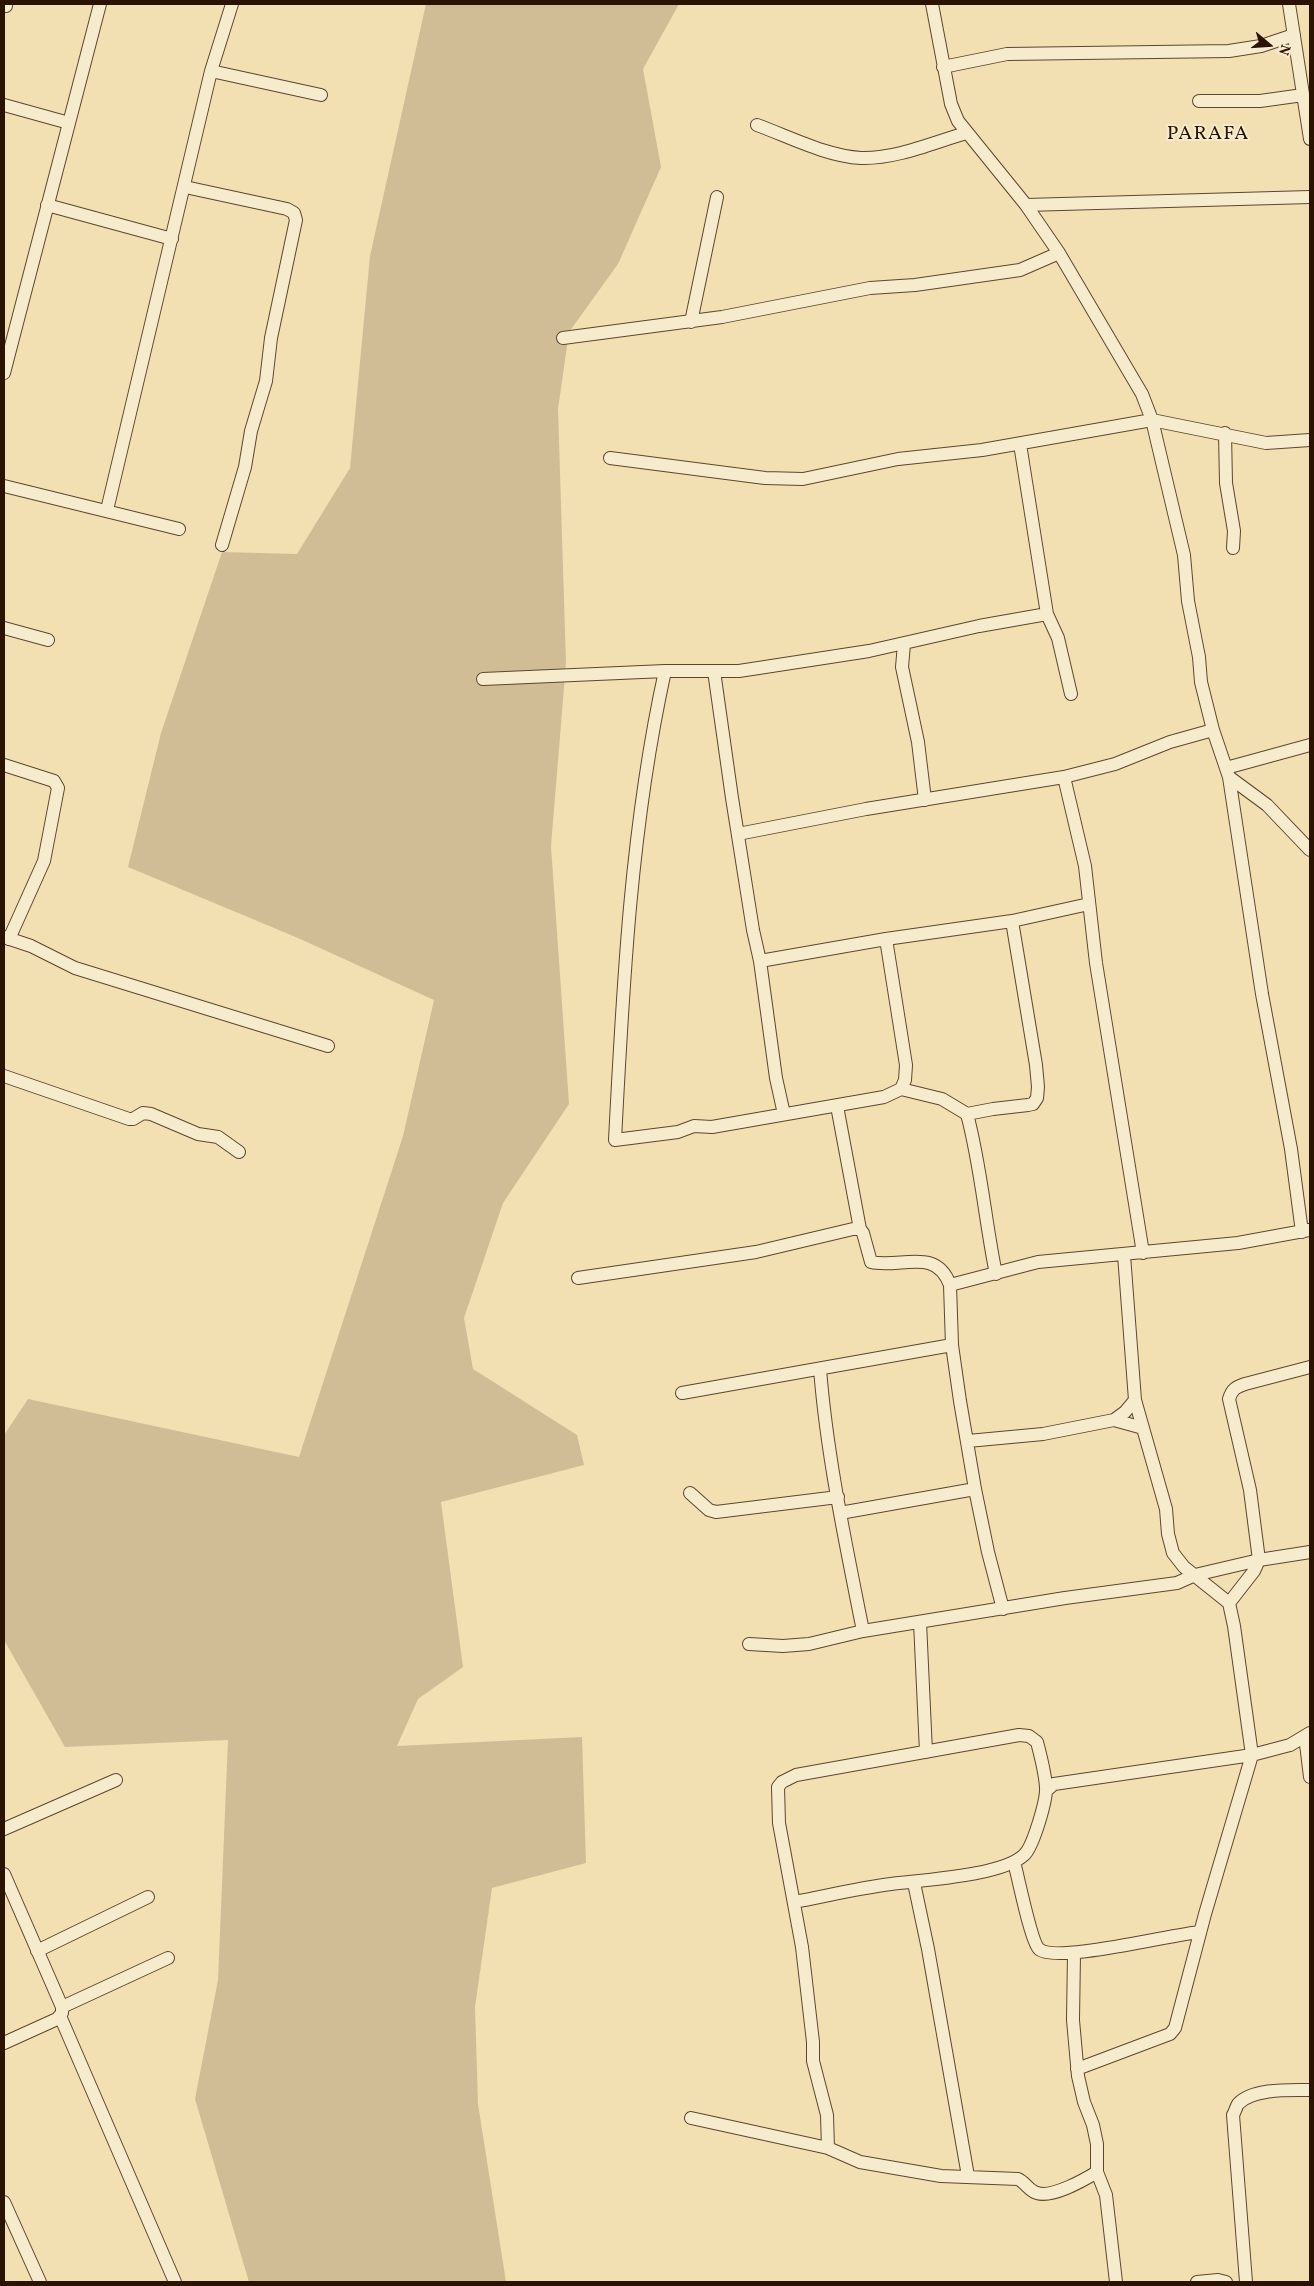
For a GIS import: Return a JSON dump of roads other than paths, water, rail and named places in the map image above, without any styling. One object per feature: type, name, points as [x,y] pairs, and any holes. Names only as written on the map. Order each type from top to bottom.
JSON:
[{"type":"street","points":[[4,372],[100,4]]},
{"type":"street","points":[[107,510],[211,71],[232,4]]},
{"type":"street","points":[[932,4],[951,104],[958,121],[1026,205],[1059,252],[1142,394],[1152,420],[1184,555],[1188,602],[1199,657],[1201,682],[1228,772],[1262,994],[1306,1230],[1238,1243],[1038,1262],[950,1286]]},
{"type":"street","points":[[1289,4],[1310,139]]},
{"type":"street","points":[[943,67],[1007,54],[1229,51],[1261,46],[1294,36]]},
{"type":"street","points":[[211,71],[321,95]]},
{"type":"street","points":[[1199,101],[1260,101],[1303,95]]},
{"type":"street","points":[[4,105],[68,123]]},
{"type":"street","points":[[757,125],[833,153],[860,158],[891,155],[966,133]]},
{"type":"street","points":[[185,187],[286,209],[294,213],[296,220],[271,338],[266,381],[251,431],[245,467],[222,545]]},
{"type":"street","points":[[691,322],[717,197]]},
{"type":"street","points":[[1026,205],[1310,197]]},
{"type":"street","points":[[47,206],[172,238]]},
{"type":"street","points":[[563,338],[691,322],[870,288],[915,285],[1020,270],[1059,252]]},
{"type":"street","points":[[610,458],[765,478],[803,479],[898,459],[1020,444],[1152,420],[1225,433],[1266,443],[1310,440]]},
{"type":"street","points":[[1225,433],[1226,483],[1234,531],[1233,548]]},
{"type":"street","points":[[1020,444],[1047,614],[1058,638],[1071,694]]},
{"type":"street","points":[[4,486],[179,529]]},
{"type":"street","points":[[483,679],[665,671],[739,671],[904,644],[979,626],[1047,614]]},
{"type":"street","points":[[4,628],[48,640]]},
{"type":"street","points":[[904,644],[902,667],[918,742],[925,800]]},
{"type":"street","points":[[665,671],[653,726],[627,935],[615,1140],[678,1132],[694,1126],[712,1127],[837,1106],[884,1097],[901,1089],[942,1100],[967,1114],[1033,1104],[1037,1098],[1036,1065],[1012,921]]},
{"type":"street","points":[[714,671],[753,930],[760,961],[776,1078],[784,1114]]},
{"type":"street","points":[[738,834],[1064,776],[1115,764],[1170,742],[1214,730]]},
{"type":"street","points":[[1228,772],[1310,745]]},
{"type":"street","points":[[4,765],[54,782],[58,788],[44,861],[6,938],[31,946],[75,968],[328,1046]]},
{"type":"street","points":[[1228,772],[1267,805],[1310,850]]},
{"type":"street","points":[[1064,776],[1080,841],[1097,972],[1143,1253]]},
{"type":"street","points":[[760,961],[886,938],[1012,921],[1089,904]]},
{"type":"street","points":[[886,938],[906,1065],[905,1080],[901,1089]]},
{"type":"street","points":[[4,1076],[129,1119],[133,1119],[143,1113],[151,1114],[198,1134],[218,1137],[239,1152]]},
{"type":"street","points":[[837,1106],[860,1230],[863,1233],[871,1262],[924,1261],[934,1264],[947,1277],[950,1286],[952,1345],[975,1489],[988,1552],[1003,1609]]},
{"type":"street","points":[[967,1114],[976,1149],[985,1220],[996,1274]]},
{"type":"street","points":[[578,1278],[756,1252],[853,1229],[860,1230]]},
{"type":"street","points":[[1077,2069],[1163,2037],[1170,2034],[1175,2028],[1200,1932],[1252,1755],[1234,1626],[1229,1603],[1173,1554],[1168,1534],[1166,1509],[1135,1400],[1124,1255]]},
{"type":"street","points":[[682,1393],[952,1345]]},
{"type":"street","points":[[1229,1603],[1254,1571],[1259,1560],[1250,1490],[1229,1399],[1236,1387],[1310,1367]]},
{"type":"street","points":[[820,1369],[823,1408],[840,1513],[863,1631]]},
{"type":"street","points":[[968,1442],[1043,1434],[1114,1420],[1125,1412],[1135,1400]]},
{"type":"street","points":[[1114,1420],[1143,1428]]},
{"type":"street","points":[[840,1513],[975,1489]]},
{"type":"street","points":[[690,1494],[710,1510],[716,1512],[838,1497]]},
{"type":"street","points":[[749,1644],[783,1646],[809,1644],[863,1631],[1092,1594],[1177,1583],[1195,1575],[1259,1560],[1310,1552]]},
{"type":"street","points":[[920,1622],[926,1752]]},
{"type":"street","points":[[794,1902],[892,1884],[914,1883],[1000,1867],[1014,1862],[1024,1855],[1030,1847],[1047,1790],[1037,1742],[1029,1736],[1019,1735],[815,1770],[796,1774],[782,1782],[778,1787],[779,1823],[803,1956],[813,2042],[813,2060],[827,2115],[828,2148]]},
{"type":"street","points":[[1047,1790],[1054,1784],[1252,1755],[1290,1745],[1308,1735],[1310,1777]]},
{"type":"street","points":[[4,1829],[116,1780]]},
{"type":"street","points":[[1014,1862],[1032,1935],[1037,1949],[1045,1953],[1074,1954],[1200,1932]]},
{"type":"street","points":[[4,1874],[176,2282]]},
{"type":"street","points":[[914,1883],[928,1949],[968,2176]]},
{"type":"street","points":[[37,1951],[148,1897]]},
{"type":"street","points":[[1074,1954],[1073,2020],[1077,2069],[1084,2102],[1093,2125],[1097,2144],[1097,2172],[1106,2195],[1116,2282]]},
{"type":"street","points":[[4,2043],[57,2019],[61,2012],[168,1958]]},
{"type":"street","points":[[1246,2282],[1233,2115],[1239,2104],[1250,2096],[1282,2089],[1310,2090]]},
{"type":"street","points":[[691,2118],[828,2148],[860,2162],[941,2176],[1018,2179],[1037,2193],[1044,2194],[1072,2186],[1097,2172]]},
{"type":"street","points":[[4,2202],[40,2282]]},
{"type":"street","points":[[1197,2282],[1218,2280],[1226,2282]]},
{"type":"district","name":"PARAFA","points":[[1208,135]]}]
